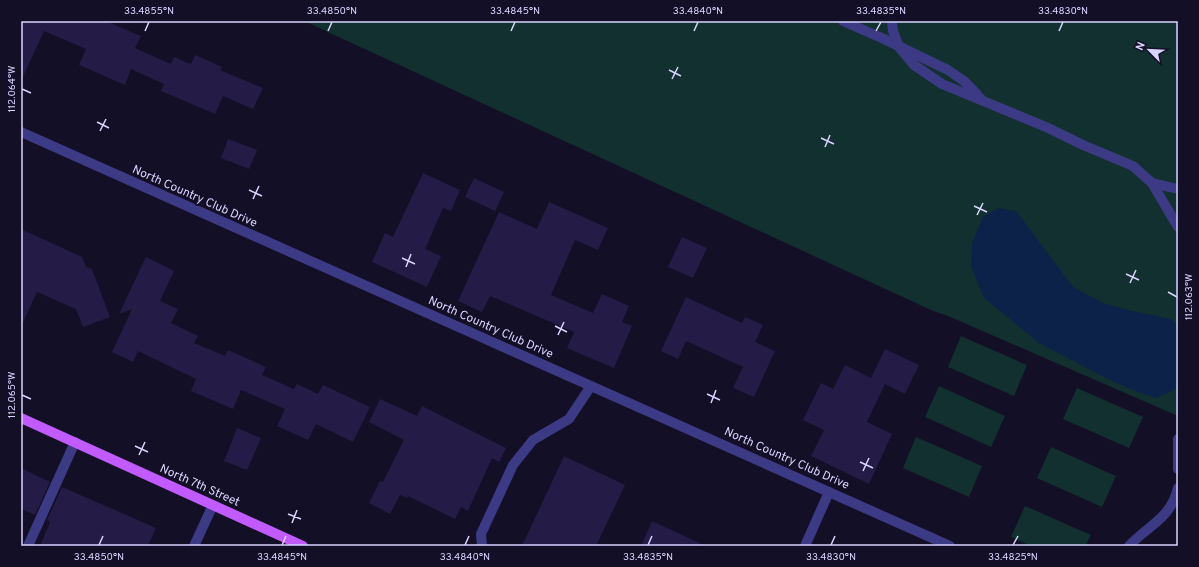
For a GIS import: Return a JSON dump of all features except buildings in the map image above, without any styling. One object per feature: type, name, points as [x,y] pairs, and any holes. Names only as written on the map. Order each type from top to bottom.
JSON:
[{"type":"main road","name":"North 7th Street","points":[[21,418],[303,546]]},
{"type":"street","points":[[843,21],[884,39],[956,75],[974,90],[982,101]]},
{"type":"street","points":[[884,39],[893,26]]},
{"type":"street","points":[[893,26],[899,47],[914,65],[942,84],[1046,127],[1083,145],[1133,166],[1152,183],[1178,227]]},
{"type":"street","name":"North Country Club Drive","points":[[21,132],[950,546]]},
{"type":"street","points":[[1152,183],[1178,189]]},
{"type":"street","points":[[482,546],[481,534],[512,465],[533,440],[569,419],[591,386]]},
{"type":"street","points":[[1178,439],[1178,469]]},
{"type":"street","points":[[28,546],[75,442]]},
{"type":"street","points":[[1129,546],[1171,508],[1178,488]]},
{"type":"street","points":[[805,546],[830,492]]},
{"type":"street","points":[[194,546],[213,505]]},
{"type":"green space","points":[[304,21],[1178,21],[1178,416],[931,310]]},
{"type":"green space","points":[[961,336],[1027,365],[1014,396],[948,367]]},
{"type":"green space","points":[[939,386],[1005,416],[991,447],[925,417]]},
{"type":"green space","points":[[1077,388],[1143,417],[1129,448],[1063,419]]},
{"type":"green space","points":[[916,437],[982,466],[969,497],[903,468]]},
{"type":"green space","points":[[1051,447],[1116,476],[1102,507],[1037,478]]},
{"type":"green space","points":[[1025,506],[1091,535],[1085,546],[1032,546],[1011,537]]},
{"type":"water","points":[[998,208],[1016,211],[1073,287],[1103,303],[1171,319],[1178,326],[1178,385],[1174,390],[1156,398],[1106,378],[1039,343],[984,298],[971,267],[972,243],[983,217]]}]
